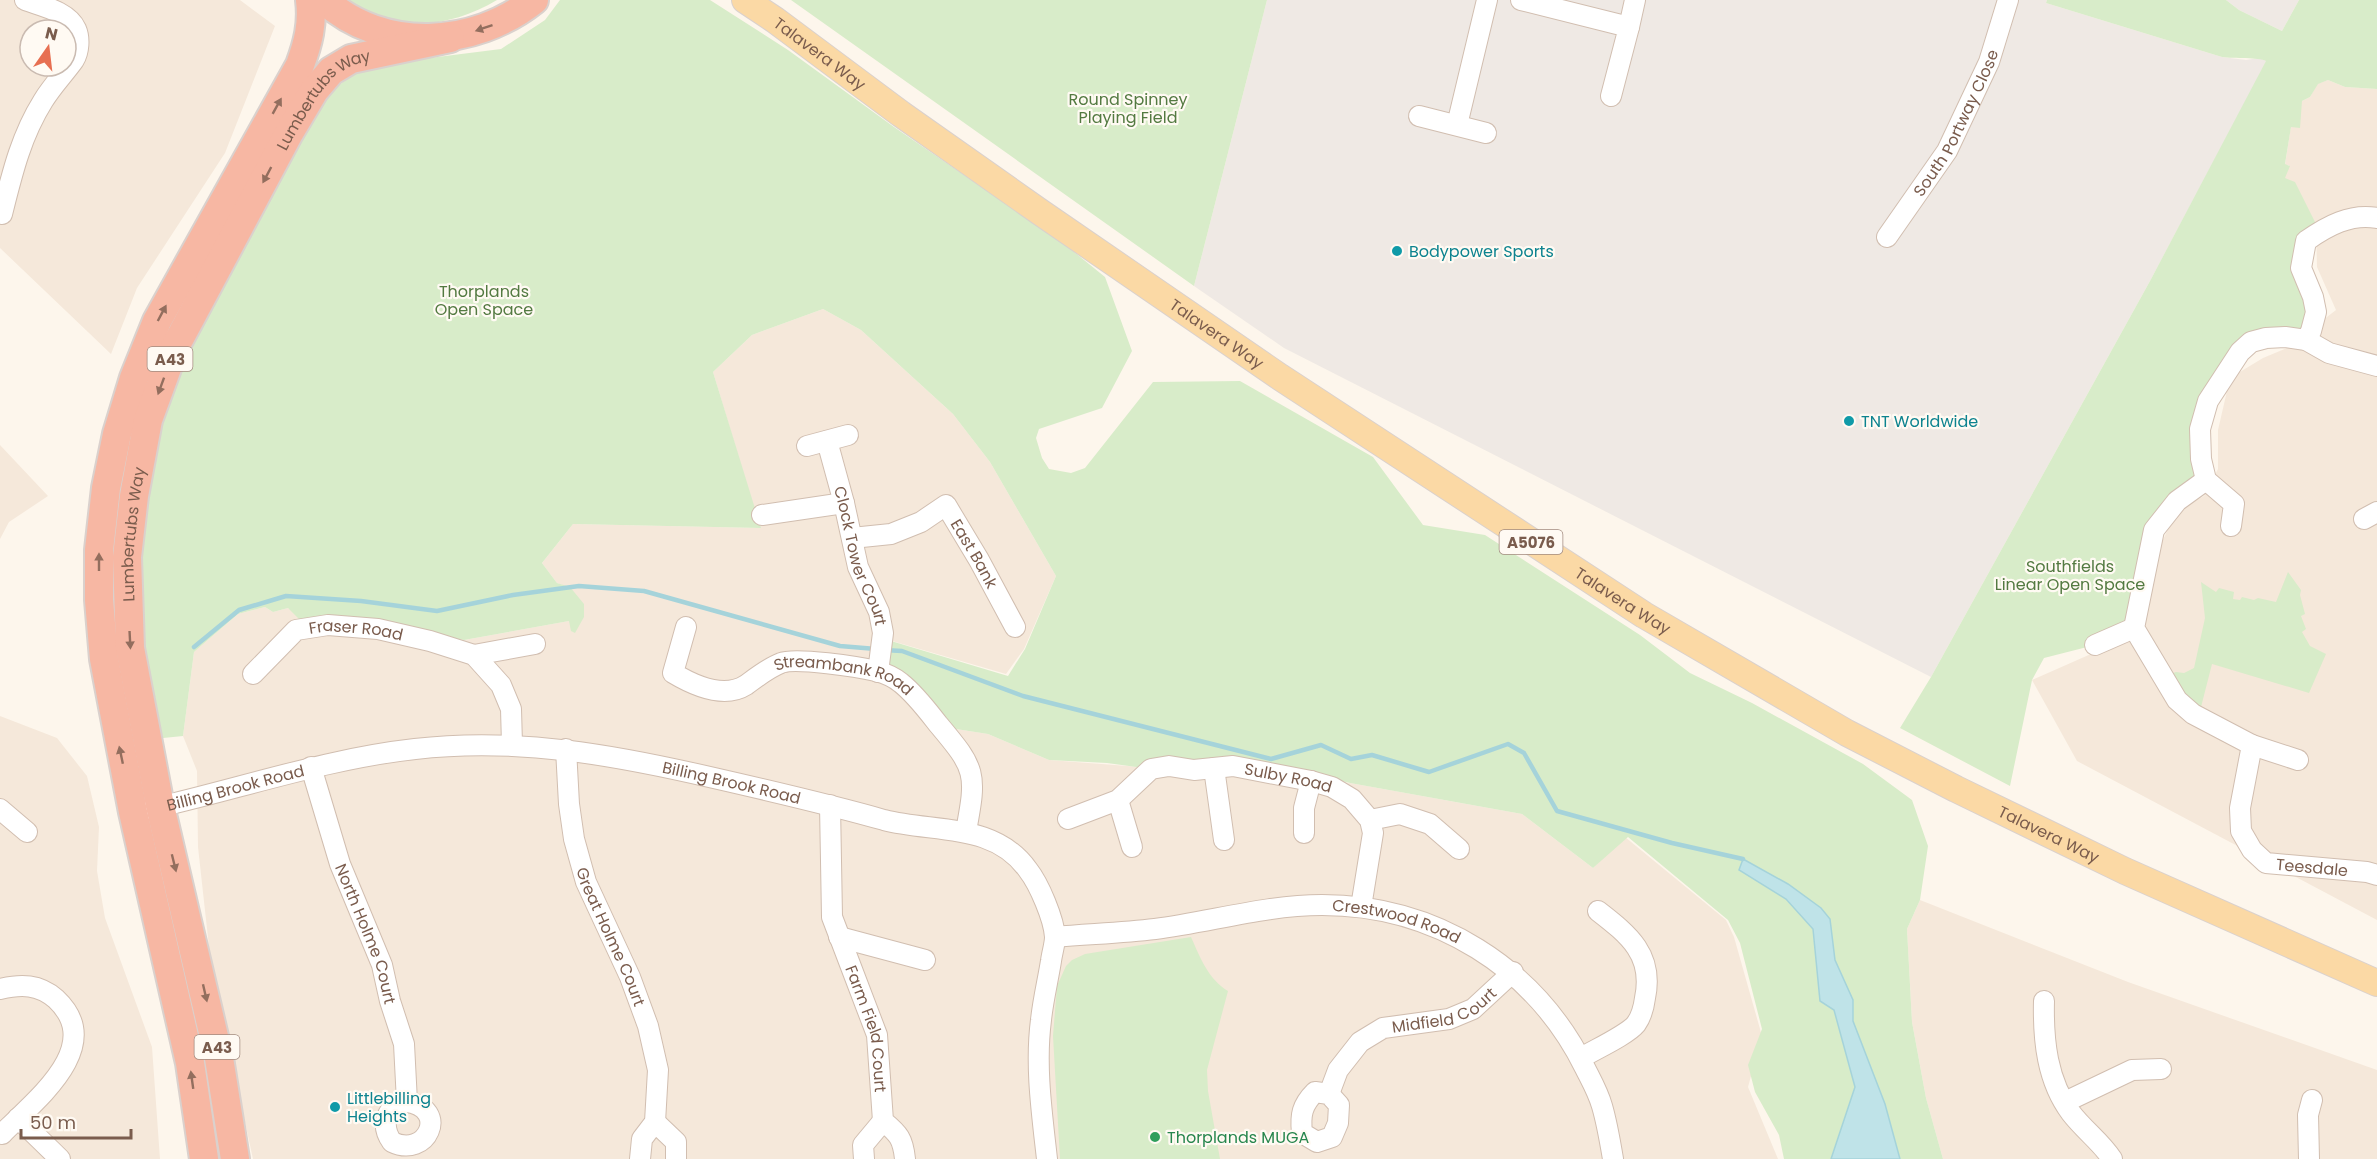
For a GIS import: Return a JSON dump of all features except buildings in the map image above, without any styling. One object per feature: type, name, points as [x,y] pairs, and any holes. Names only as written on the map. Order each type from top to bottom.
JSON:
[{"type":"highway","name":"Lumbertubs Way","points":[[235,1159],[219,1058],[104,659],[99,600],[100,539],[106,488],[117,434],[134,378],[157,321],[300,65],[312,23],[310,0]]},
{"type":"highway","name":"A43","points":[[324,0],[359,23],[388,34],[419,39],[450,38],[485,29],[518,13],[534,0]]},
{"type":"highway","name":"Lumbertubs Way","points":[[204,1159],[147,809],[143,726],[130,648],[127,557],[134,496],[148,420],[174,349],[289,133],[314,91],[331,71],[351,59],[450,38]]},
{"type":"main road","name":"Talavera Way","points":[[745,0],[1040,212],[1280,377],[1644,615],[1846,733],[1956,789],[2125,871],[2377,983]]},
{"type":"street","points":[[1457,125],[1487,0]]},
{"type":"street","points":[[1521,0],[1629,27]]},
{"type":"street","points":[[1611,96],[1635,0]]},
{"type":"street","name":"South Portway Close","points":[[1887,237],[1947,151],[1989,62],[2008,0]]},
{"type":"street","points":[[2,214],[17,156],[27,131],[44,99],[74,60],[78,48],[77,33],[72,22],[57,12],[32,1]]},
{"type":"street","points":[[1419,117],[1486,133]]},
{"type":"street","points":[[2306,340],[2316,312],[2313,297],[2301,268],[2306,241],[2325,227],[2362,215],[2377,218]]},
{"type":"street","points":[[2231,526],[2234,504],[2206,480],[2201,459],[2200,429],[2208,401],[2240,352],[2251,342],[2285,337],[2306,340],[2329,353],[2377,366]]},
{"type":"street","points":[[807,446],[848,435]]},
{"type":"street","name":"Clock Tower Court","points":[[827,441],[858,567],[879,612],[883,633],[878,672]]},
{"type":"street","points":[[2206,480],[2177,501],[2154,530],[2134,628],[2177,700],[2193,714],[2252,745],[2298,760]]},
{"type":"street","points":[[762,515],[844,503]]},
{"type":"street","name":"East Bank","points":[[852,538],[891,534],[921,522],[946,505],[980,560],[1015,627]]},
{"type":"street","name":"Fraser Road","points":[[253,674],[296,630],[328,626],[378,629],[430,641],[474,655],[535,644]]},
{"type":"street","name":"Streambank Road","points":[[686,627],[673,673],[691,684],[725,692],[743,687],[767,669],[783,662],[820,663],[878,672],[900,683],[919,701],[958,747],[969,765],[973,778],[973,796],[966,831]]},
{"type":"street","points":[[2095,645],[2134,628]]},
{"type":"street","points":[[474,655],[501,685],[511,709],[512,744]]},
{"type":"street","name":"Billing Brook Road","points":[[147,809],[358,756],[418,748],[512,744],[634,759],[830,805],[899,824],[966,831],[991,839],[1019,859],[1028,870],[1047,910],[1055,937],[1040,1022],[1040,1096],[1047,1159]]},
{"type":"street","name":"Teesdale","points":[[2252,745],[2240,808],[2241,831],[2252,850],[2266,863],[2367,872],[2377,875]]},
{"type":"street","name":"Great Holme Court","points":[[566,749],[569,804],[574,839],[586,882],[630,976],[648,1026],[658,1070],[655,1122],[642,1139],[640,1159]]},
{"type":"street","name":"Sulby Road","points":[[1068,819],[1118,800],[1151,769],[1169,766],[1194,770],[1233,766],[1332,787],[1352,799],[1370,820]]},
{"type":"street","name":"North Holme Court","points":[[311,767],[340,864],[382,965],[390,1001],[404,1044],[407,1102]]},
{"type":"street","points":[[1214,768],[1224,840]]},
{"type":"street","points":[[1304,833],[1304,808],[1311,781]]},
{"type":"street","points":[[1118,800],[1132,847]]},
{"type":"street","name":"Farm Field Court","points":[[830,805],[832,917],[877,1035],[883,1121]]},
{"type":"street","points":[[0,809],[27,832]]},
{"type":"street","points":[[1361,907],[1373,833],[1370,820],[1400,814],[1430,824],[1460,849]]},
{"type":"street","name":"Crestwood Road","points":[[1055,937],[1155,929],[1279,909],[1321,905],[1361,907],[1431,924],[1453,933],[1513,972],[1553,1014],[1581,1058],[1602,1106],[1613,1159]]},
{"type":"street","points":[[1581,1058],[1635,1024],[1644,1007],[1649,981],[1643,956],[1627,933],[1598,911]]},
{"type":"street","name":"Farm Field Court","points":[[839,937],[926,960]]},
{"type":"street","name":"Midfield Court","points":[[1329,1094],[1338,1070],[1360,1042],[1383,1028],[1449,1019],[1473,1009],[1513,972]]},
{"type":"street","points":[[0,989],[26,985],[44,991],[67,1012],[73,1033],[72,1053],[62,1072],[2,1134]]},
{"type":"street","points":[[2044,1001],[2043,1036],[2051,1072],[2075,1117],[2112,1159]]},
{"type":"street","points":[[2065,1102],[2132,1070],[2161,1069]]},
{"type":"street","points":[[2308,1159],[2308,1115],[2312,1100]]},
{"type":"street","points":[[18,1118],[60,1159]]},
{"type":"street","points":[[864,1159],[863,1145],[883,1121],[896,1131],[903,1143],[905,1159]]},
{"type":"street","points":[[655,1122],[676,1142],[676,1159]]},
{"type":"shaded area","points":[[0,0],[240,0],[275,26],[225,153],[137,288],[111,354],[0,248]]},
{"type":"shaded area","points":[[1267,0],[2047,0],[2046,3],[2222,57],[2246,60],[2259,58],[2267,61],[2150,281],[1931,677],[1284,348],[1194,286]]},
{"type":"shaded area","points":[[2226,0],[2299,0],[2282,31],[2239,10]]},
{"type":"shaded area","points":[[2328,80],[2345,87],[2377,89],[2377,920],[2077,761],[2032,680],[2134,635],[2159,548],[2177,511],[2204,496],[2218,469],[2218,430],[2230,378],[2263,358],[2287,348],[2336,310],[2317,267],[2316,224],[2284,178],[2289,165],[2285,165],[2291,126],[2302,101],[2310,97],[2317,84]]},
{"type":"shaded area","points":[[823,309],[861,330],[953,414],[990,462],[1056,576],[1024,649],[1006,674],[892,641],[911,680],[956,729],[988,734],[1049,760],[1350,783],[1522,814],[1593,868],[1625,837],[1726,920],[1734,937],[1762,1036],[1748,1087],[1778,1159],[253,1159],[211,965],[198,847],[197,771],[183,736],[194,652],[238,614],[265,607],[273,612],[288,608],[294,612],[378,623],[464,640],[569,621],[570,588],[557,583],[542,563],[573,524],[760,528],[713,372],[752,335]]},
{"type":"shaded area","points":[[0,445],[48,496],[9,522],[0,539]]},
{"type":"shaded area","points":[[0,716],[57,738],[87,776],[99,827],[97,871],[105,918],[152,1047],[160,1159],[0,1159]]},
{"type":"shaded area","points":[[1920,900],[2128,982],[2377,1070],[2377,1159],[1943,1159],[1926,1098],[1912,1022],[1907,929]]},
{"type":"green space","points":[[341,0],[497,0],[457,18],[414,23],[379,17]]},
{"type":"green space","name":"Thorplands Open Space","points":[[560,0],[710,0],[788,50],[894,127],[1063,243],[1105,277],[1132,351],[1102,408],[1039,429],[1036,438],[1042,458],[1049,469],[1071,473],[1085,468],[1153,382],[1240,381],[1373,457],[1423,525],[1485,535],[1640,635],[1690,673],[1752,703],[1863,764],[1912,800],[1928,846],[1920,900],[1907,929],[1912,1022],[1926,1098],[1943,1159],[1784,1159],[1779,1135],[1755,1092],[1748,1065],[1762,1029],[1740,943],[1728,920],[1628,837],[1593,868],[1522,814],[1350,783],[1247,758],[1214,768],[1151,769],[1107,763],[1049,760],[988,734],[956,729],[911,680],[887,667],[891,641],[1008,676],[1025,649],[1056,576],[990,462],[953,414],[861,330],[823,309],[752,335],[713,372],[761,528],[573,524],[542,563],[557,583],[570,587],[584,604],[584,617],[575,633],[571,631],[569,621],[464,640],[427,633],[302,622],[288,608],[273,612],[265,607],[238,614],[194,652],[183,736],[163,738],[144,665],[138,575],[145,487],[166,408],[190,343],[326,94],[366,66],[501,49],[545,20]]},
{"type":"green space","name":"Round Spinney Playing Field","points":[[791,0],[1267,0],[1194,286]]},
{"type":"green space","name":"Southfields Linear Open Space","points":[[2047,0],[2226,0],[2239,10],[2282,31],[2299,0],[2377,0],[2377,89],[2345,87],[2328,80],[2318,84],[2310,97],[2302,101],[2300,128],[2291,127],[2285,164],[2290,166],[2285,178],[2295,182],[2316,224],[2306,241],[2311,331],[2266,338],[2208,401],[2206,480],[2154,530],[2134,628],[2095,645],[2044,658],[2032,680],[2010,786],[1900,728],[1931,677],[2150,281],[2266,61],[2222,57],[2046,3]]},
{"type":"green space","points":[[2288,572],[2301,590],[2300,595],[2305,614],[2301,616],[2306,629],[2302,632],[2310,646],[2326,654],[2309,693],[2212,664],[2200,711],[2189,703],[2171,674],[2184,673],[2194,668],[2205,618],[2201,582],[2216,592],[2219,588],[2234,592],[2233,599],[2240,600],[2242,597],[2254,600],[2258,598],[2276,602]]},
{"type":"green space","points":[[1191,937],[1210,974],[1228,991],[1207,1070],[1208,1091],[1220,1159],[1060,1159],[1053,1036],[1057,986],[1066,966],[1072,960],[1085,954]]},
{"type":"water","points":[[1743,859],[1788,884],[1821,908],[1830,919],[1835,960],[1853,1000],[1853,1021],[1885,1104],[1900,1159],[1831,1159],[1855,1087],[1834,1010],[1820,1001],[1813,929],[1786,899],[1739,870]]},
{"type":"waterway","points":[[194,647],[239,610],[286,596],[361,601],[437,611],[513,595],[579,586],[644,591],[840,646],[876,649]]},
{"type":"waterway","points":[[884,650],[902,651],[1023,696],[1271,759],[1321,745],[1351,759],[1372,755],[1429,772],[1508,744],[1524,753],[1557,811],[1672,843],[1743,859]]},
{"type":"place","name":"Bodypower Sports","points":[[1397,251]]},
{"type":"place","name":"TNT Worldwide","points":[[1849,421]]},
{"type":"place","name":"Littlebilling Heights","points":[[335,1107]]},
{"type":"place","name":"Thorplands MUGA","points":[[1155,1137]]}]
